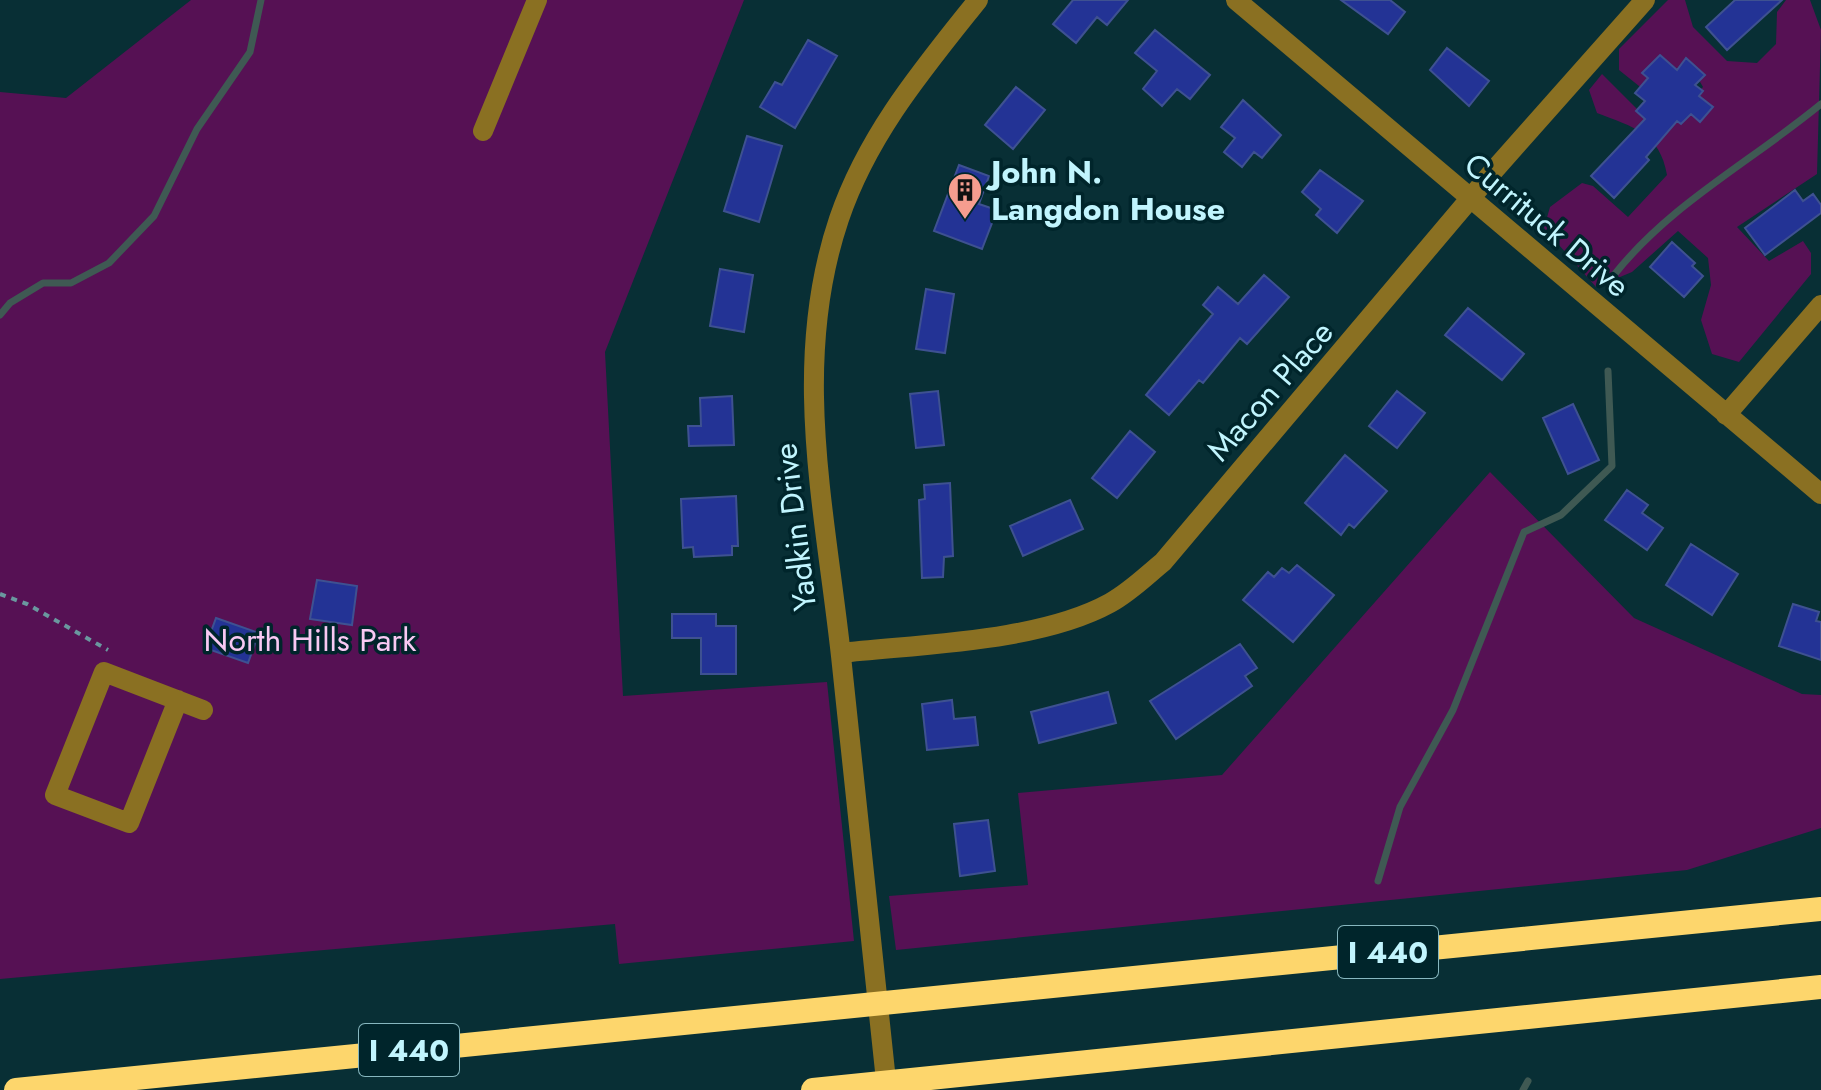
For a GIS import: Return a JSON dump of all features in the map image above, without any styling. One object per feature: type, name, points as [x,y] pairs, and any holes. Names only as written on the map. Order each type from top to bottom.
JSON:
[{"type":"highway","name":"I 440","points":[[16,1090],[1821,909]]},
{"type":"highway","name":"I 440","points":[[813,1090],[1821,987]]},
{"type":"street","points":[[483,131],[537,0]]},
{"type":"street","name":"Yadkin Drive","points":[[887,1090],[841,653],[815,462],[812,400],[817,315],[830,249],[855,178],[883,124],[921,68],[978,0]]},
{"type":"street","name":"Currituck Drive","points":[[1236,0],[1821,494]]},
{"type":"street","name":"Macon Place","points":[[841,653],[1051,626],[1108,604],[1129,591],[1163,562],[1470,199],[1645,0]]},
{"type":"street","points":[[1726,415],[1821,305]]},
{"type":"street","points":[[178,700],[129,823],[55,795],[104,672],[178,700],[203,710]]},
{"type":"path","points":[[0,594],[27,604],[85,635]]},
{"type":"green space","name":"North Hills Park","points":[[191,0],[744,0],[605,352],[623,696],[827,682],[854,941],[619,964],[615,924],[0,979],[0,92],[66,98]]},
{"type":"green space","points":[[1668,0],[1685,0],[1693,27],[1727,61],[1757,63],[1776,44],[1777,12],[1786,0],[1810,0],[1821,30],[1817,174],[1737,227],[1769,261],[1803,241],[1811,253],[1811,274],[1739,362],[1712,354],[1701,320],[1711,285],[1708,258],[1678,231],[1632,272],[1596,287],[1544,228],[1550,207],[1582,183],[1593,186],[1628,217],[1667,175],[1658,150],[1651,141],[1633,128],[1597,113],[1589,90],[1602,74],[1647,119],[1668,124],[1703,87],[1688,61],[1644,90],[1619,70],[1619,49]]},
{"type":"green space","points":[[1490,472],[1634,618],[1802,694],[1821,695],[1821,828],[1687,870],[896,950],[889,896],[1028,885],[1018,793],[1222,775]]},
{"type":"building","points":[[1073,0],[1128,0],[1107,25],[1097,17],[1076,43],[1053,24]]},
{"type":"building","points":[[1341,0],[1390,0],[1405,12],[1388,34]]},
{"type":"building","points":[[1735,0],[1782,0],[1727,50],[1706,27]]},
{"type":"building","points":[[1155,30],[1210,75],[1190,99],[1177,89],[1162,106],[1143,89],[1157,71],[1135,53]]},
{"type":"building","points":[[808,40],[837,56],[795,128],[760,107],[775,82],[782,85]]},
{"type":"building","points":[[1447,48],[1489,81],[1469,106],[1430,70]]},
{"type":"building","points":[[1660,55],[1677,70],[1686,58],[1705,75],[1695,85],[1703,91],[1699,96],[1713,107],[1700,122],[1691,114],[1681,124],[1677,121],[1646,157],[1649,160],[1614,198],[1591,176],[1645,119],[1636,111],[1645,101],[1635,93],[1648,78],[1642,73]]},
{"type":"building","points":[[1016,87],[1045,110],[1013,149],[985,125]]},
{"type":"building","points":[[1243,100],[1281,135],[1262,158],[1254,152],[1242,167],[1224,152],[1235,138],[1221,127]]},
{"type":"building","points":[[747,136],[782,146],[759,222],[724,211]]},
{"type":"building","name":"John N. Langdon House","points":[[959,165],[989,176],[979,204],[997,210],[982,249],[934,231]]},
{"type":"building","points":[[1320,170],[1363,201],[1337,233],[1316,215],[1321,209],[1302,192]]},
{"type":"building","points":[[1795,190],[1803,201],[1813,194],[1821,205],[1821,213],[1765,255],[1745,228]]},
{"type":"building","points":[[1672,242],[1695,263],[1692,266],[1703,276],[1684,297],[1650,267]]},
{"type":"building","points":[[720,269],[753,275],[744,332],[710,326]]},
{"type":"building","points":[[1264,275],[1289,297],[1247,344],[1240,338],[1203,383],[1199,380],[1169,415],[1146,395],[1213,314],[1203,305],[1218,287],[1238,304]]},
{"type":"building","points":[[926,289],[954,294],[945,353],[916,349]]},
{"type":"building","points":[[1468,308],[1524,354],[1502,380],[1445,335]]},
{"type":"building","points":[[938,391],[944,445],[916,448],[910,394]]},
{"type":"building","points":[[1397,391],[1425,413],[1397,448],[1369,426]]},
{"type":"building","points":[[732,396],[734,445],[689,446],[688,426],[701,426],[700,398]]},
{"type":"building","points":[[1573,404],[1599,460],[1568,474],[1543,418]]},
{"type":"building","points":[[1130,431],[1155,452],[1117,498],[1092,478]]},
{"type":"building","points":[[1345,455],[1387,491],[1354,528],[1349,524],[1341,535],[1305,503]]},
{"type":"building","points":[[950,483],[953,556],[944,557],[943,577],[922,578],[919,500],[925,499],[924,485]]},
{"type":"building","points":[[1627,490],[1648,505],[1642,513],[1663,528],[1647,550],[1605,520]]},
{"type":"building","points":[[736,496],[738,546],[732,546],[732,555],[694,557],[693,547],[683,548],[681,499]]},
{"type":"building","points":[[1070,500],[1083,529],[1023,556],[1010,526]]},
{"type":"building","points":[[1691,544],[1738,574],[1712,615],[1666,585]]},
{"type":"building","points":[[1297,565],[1334,595],[1293,642],[1243,600],[1268,572],[1274,577],[1282,568],[1289,573]]},
{"type":"building","points":[[317,580],[357,586],[352,625],[310,619]]},
{"type":"building","points":[[1793,604],[1819,612],[1816,621],[1821,622],[1821,660],[1779,646]]},
{"type":"building","points":[[672,614],[716,614],[716,626],[736,626],[736,674],[701,674],[701,638],[672,638]]},
{"type":"building","points":[[216,618],[259,633],[248,663],[205,648]]},
{"type":"building","points":[[1240,644],[1257,668],[1245,676],[1252,686],[1176,739],[1150,701]]},
{"type":"building","points":[[1108,692],[1116,723],[1039,743],[1031,712]]},
{"type":"building","points":[[952,700],[954,719],[975,717],[978,745],[927,750],[922,704]]},
{"type":"building","points":[[988,820],[995,871],[960,876],[954,824]]},
{"type":"waterway","points":[[0,315],[10,303],[43,283],[71,283],[109,263],[154,216],[197,129],[250,52],[261,0]]},
{"type":"waterway","points":[[1614,275],[1660,226],[1821,104]]},
{"type":"waterway","points":[[1378,881],[1400,807],[1453,710],[1524,532],[1561,515],[1612,466],[1608,371]]},
{"type":"waterway","points":[[1523,1090],[1528,1081]]},
{"type":"place","name":"John N. Langdon House","points":[[965,221]]}]
